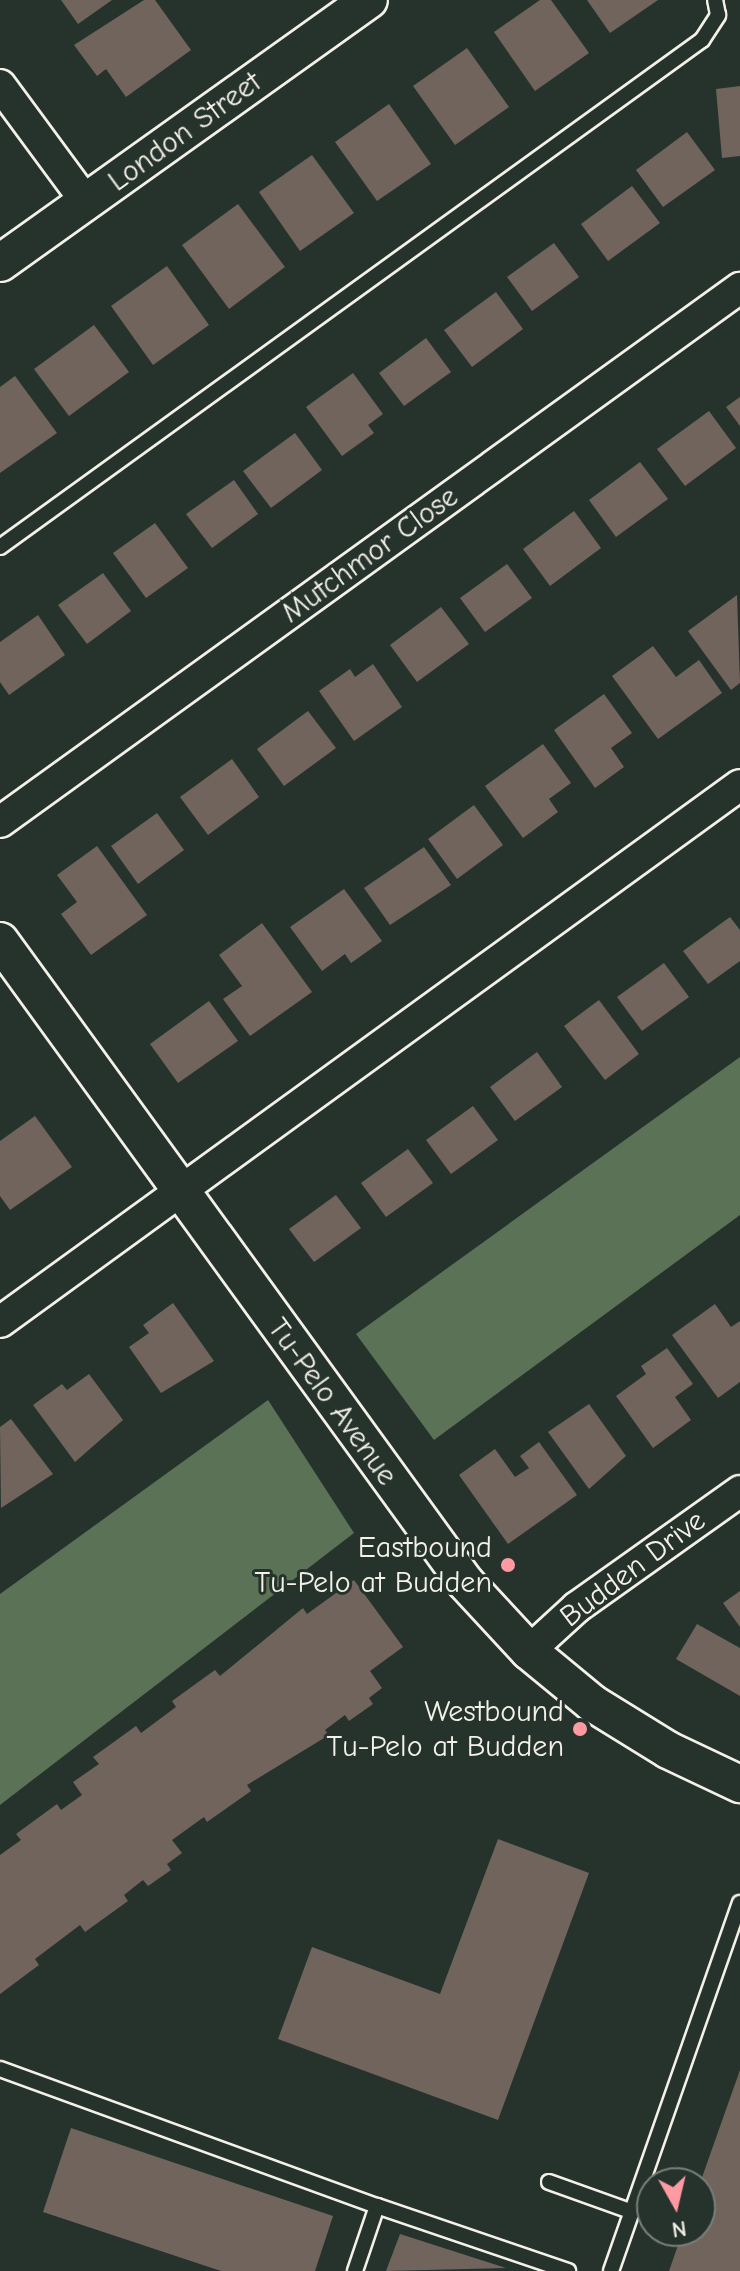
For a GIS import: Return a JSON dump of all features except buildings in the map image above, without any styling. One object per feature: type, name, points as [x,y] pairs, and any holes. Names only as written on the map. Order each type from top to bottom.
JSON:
[{"type":"street","name":"London Street","points":[[0,263],[369,0]]},
{"type":"street","points":[[0,85],[87,203]]},
{"type":"street","name":"Mutchmor Close","points":[[0,822],[740,288]]},
{"type":"street","points":[[0,1322],[740,785]]},
{"type":"street","name":"Tu-Pelo Avenue","points":[[0,941],[177,1191],[465,1582],[529,1651],[592,1703],[668,1750],[740,1784]]},
{"type":"street","name":"Budden Drive","points":[[529,1651],[577,1607],[740,1491]]},
{"type":"lane","points":[[0,547],[702,40],[718,15],[715,0]]},
{"type":"lane","points":[[611,2271],[740,1903]]},
{"type":"lane","points":[[0,2069],[377,2206],[568,2271]]},
{"type":"lane","points":[[549,2182],[633,2212]]},
{"type":"lane","points":[[355,2271],[377,2206]]},
{"type":"green space","points":[[740,1057],[740,1215],[434,1440],[356,1334]]},
{"type":"green space","points":[[268,1400],[354,1533],[0,1805],[0,1594]]},
{"type":"place","name":"Eastbound Tu-Pelo at Budden","points":[[508,1565]]},
{"type":"place","name":"Westbound Tu-Pelo at Budden","points":[[580,1729]]}]
